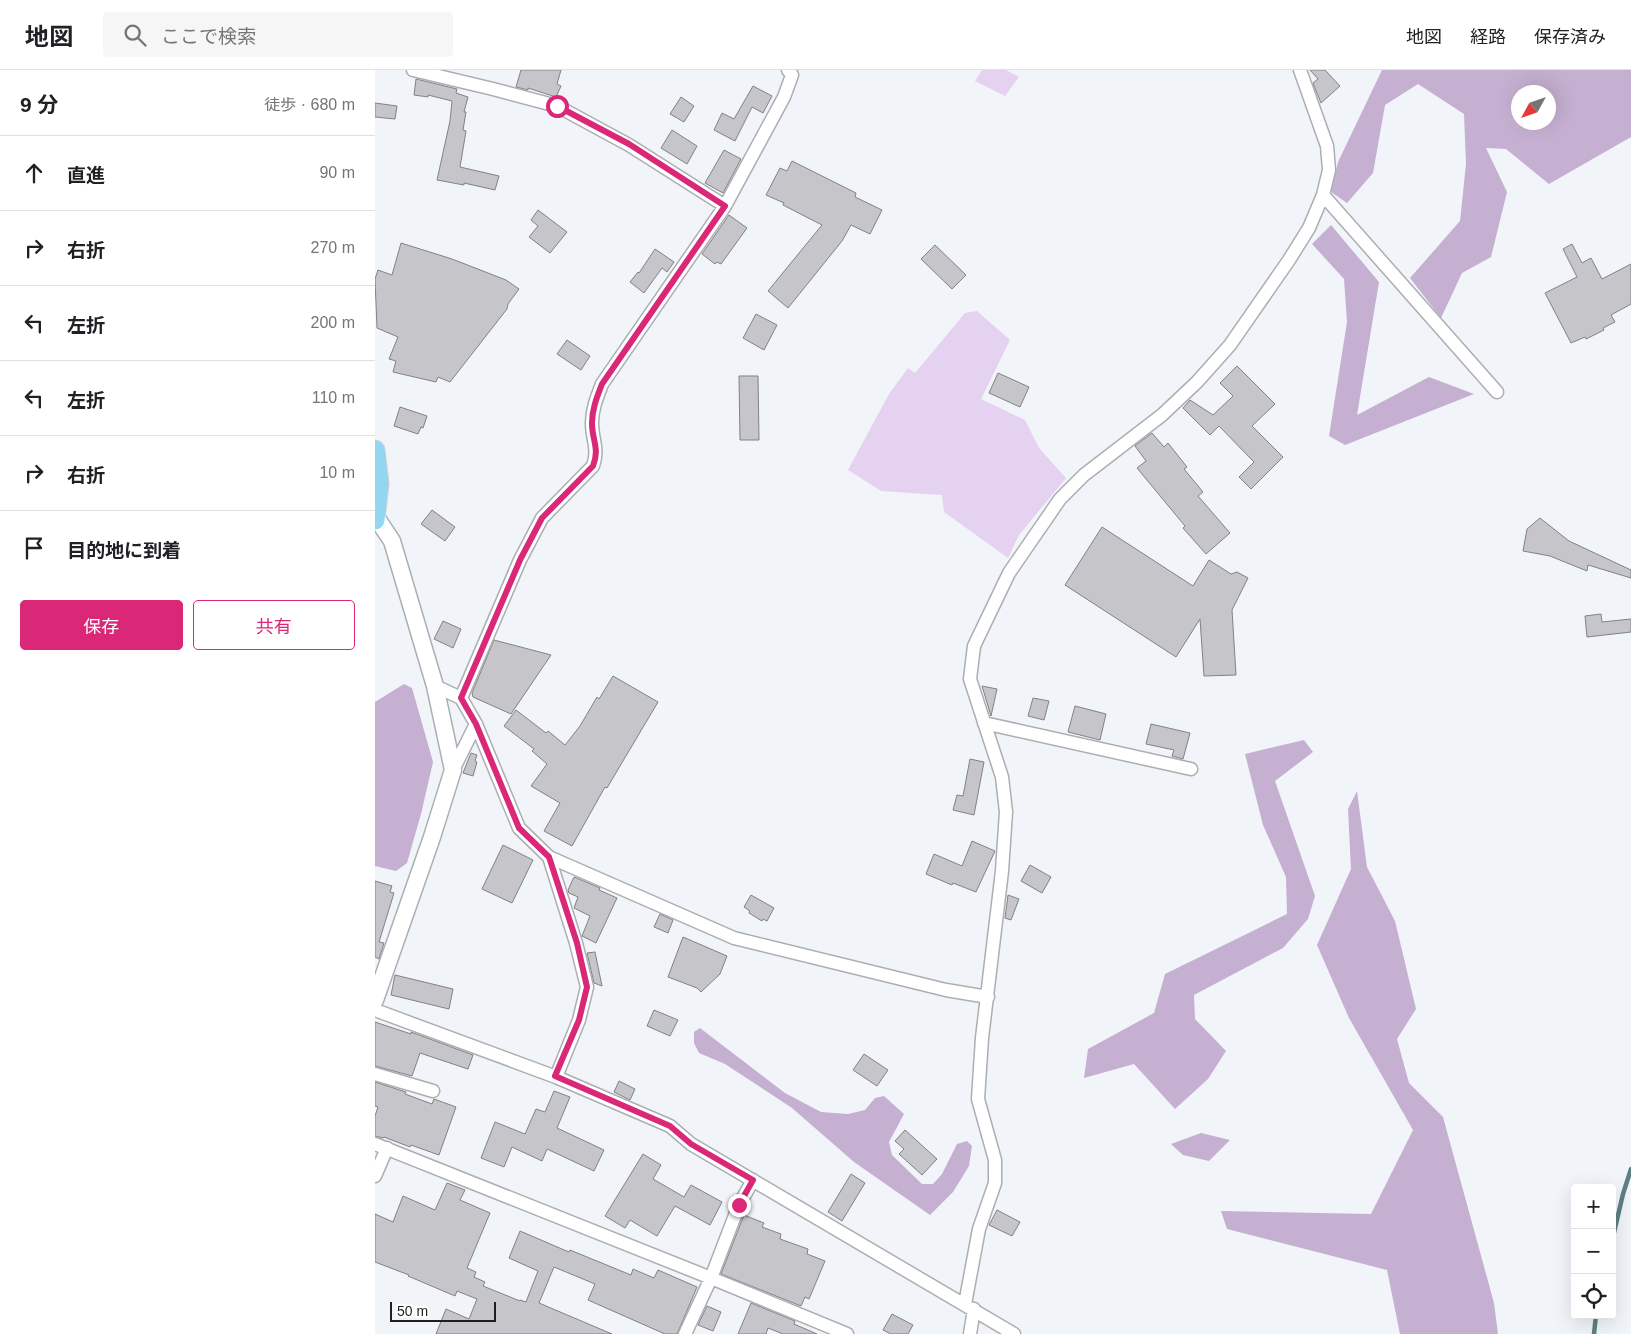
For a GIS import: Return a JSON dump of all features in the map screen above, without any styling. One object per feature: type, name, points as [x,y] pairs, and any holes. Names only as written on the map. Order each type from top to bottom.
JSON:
[{"type":"main road","points":[[375,450],[379,483],[375,519]]},
{"type":"street","points":[[413,70],[557,106],[629,144],[725,206]]},
{"type":"street","points":[[461,698],[520,560],[542,518],[593,466],[597,455],[592,423],[595,402],[602,384],[725,206],[784,97],[792,75],[788,70]]},
{"type":"street","points":[[970,1334],[970,1307],[979,1229],[995,1183],[995,1160],[978,1099],[982,1038],[1002,871],[1006,812],[1002,777],[970,679],[974,646],[1009,573],[1060,499],[1084,475],[1162,415],[1197,382],[1230,345],[1309,228],[1323,195],[1329,170],[1327,146],[1300,70]]},
{"type":"street","points":[[1323,195],[1497,392]]},
{"type":"street","points":[[375,519],[392,541],[435,686],[453,770]]},
{"type":"street","points":[[435,686],[461,698],[476,724],[519,828],[549,857],[734,938],[946,990],[988,997]]},
{"type":"street","points":[[984,723],[1191,769]]},
{"type":"street","points":[[375,1000],[453,770],[476,724]]},
{"type":"street","points":[[549,857],[577,943],[587,987],[579,1020],[555,1076]]},
{"type":"street","points":[[375,1010],[555,1076],[670,1126],[691,1144],[1014,1334]]},
{"type":"street","points":[[375,1074],[433,1090]]},
{"type":"street","points":[[375,1176],[381,1146],[847,1334]]},
{"type":"street","points":[[685,1334],[711,1278],[739,1205],[753,1180]]},
{"type":"shaded area","points":[[982,70],[1006,70],[1019,77],[1005,96],[975,81]]},
{"type":"shaded area","points":[[1382,70],[1631,70],[1631,137],[1549,184],[1506,149],[1486,148],[1507,192],[1491,257],[1462,273],[1441,318],[1410,278],[1460,221],[1466,164],[1464,114],[1418,84],[1385,105],[1373,173],[1347,203],[1331,192],[1338,162]]},
{"type":"shaded area","points":[[1331,225],[1379,282],[1357,415],[1429,377],[1474,394],[1345,445],[1329,436],[1347,322],[1344,279],[1312,244]]},
{"type":"shaded area","points":[[977,311],[1010,340],[981,399],[1025,420],[1039,448],[1066,478],[1019,535],[1008,558],[944,512],[942,495],[881,491],[848,470],[889,394],[908,368],[915,373],[965,313]]},
{"type":"shaded area","points":[[404,684],[412,688],[433,762],[407,863],[396,871],[375,866],[375,702]]},
{"type":"shaded area","points":[[1304,740],[1313,752],[1275,781],[1315,896],[1308,919],[1283,948],[1194,995],[1195,1019],[1226,1051],[1208,1079],[1175,1109],[1134,1064],[1084,1078],[1088,1049],[1154,1013],[1165,974],[1287,914],[1286,877],[1263,825],[1245,754]]},
{"type":"shaded area","points":[[1357,791],[1367,867],[1395,921],[1416,1009],[1397,1039],[1409,1083],[1443,1117],[1494,1303],[1498,1334],[1400,1334],[1387,1270],[1227,1229],[1221,1211],[1371,1214],[1413,1130],[1349,1018],[1317,945],[1351,869],[1348,809]]},
{"type":"shaded area","points":[[700,1028],[785,1093],[821,1112],[848,1114],[865,1110],[875,1098],[884,1096],[904,1114],[889,1142],[892,1155],[922,1184],[933,1184],[942,1174],[957,1144],[967,1141],[972,1146],[969,1166],[953,1192],[930,1215],[854,1162],[792,1108],[725,1064],[699,1053],[694,1043],[694,1032]]},
{"type":"shaded area","points":[[1201,1133],[1230,1140],[1209,1161],[1183,1155],[1171,1144]]},
{"type":"building","points":[[521,70],[561,70],[557,84],[561,86],[556,97],[528,88],[528,90],[516,87]]},
{"type":"building","points":[[1310,70],[1325,70],[1340,86],[1321,103],[1313,83],[1318,79]]},
{"type":"building","points":[[416,79],[457,89],[456,93],[468,97],[464,112],[466,112],[463,130],[466,131],[460,167],[499,176],[495,190],[464,183],[464,185],[437,180],[450,121],[452,101],[428,95],[428,97],[414,95]]},
{"type":"building","points":[[753,86],[772,96],[763,113],[752,107],[735,141],[714,130],[722,113],[734,119]]},
{"type":"building","points":[[681,97],[694,106],[684,122],[670,114]]},
{"type":"building","points":[[375,103],[397,106],[395,119],[375,117]]},
{"type":"building","points":[[672,130],[697,146],[687,164],[661,148]]},
{"type":"building","points":[[724,150],[741,159],[723,193],[705,183]]},
{"type":"building","points":[[792,161],[856,193],[855,197],[882,210],[870,234],[851,225],[842,241],[788,308],[768,291],[822,225],[766,195],[780,168],[787,171]]},
{"type":"building","points":[[538,210],[567,232],[550,253],[529,237],[538,226],[531,220]]},
{"type":"building","points":[[729,215],[747,228],[721,264],[717,262],[715,264],[702,254]]},
{"type":"building","points":[[401,243],[452,259],[506,280],[519,289],[508,304],[507,309],[450,382],[438,377],[436,382],[393,372],[396,361],[389,359],[398,337],[377,328],[375,279],[378,270],[392,275]]},
{"type":"building","points":[[1572,244],[1582,263],[1591,258],[1602,279],[1631,264],[1631,304],[1611,315],[1615,322],[1603,328],[1604,330],[1586,339],[1585,337],[1571,343],[1545,293],[1577,277],[1563,249]]},
{"type":"building","points":[[935,245],[966,275],[952,289],[921,259]]},
{"type":"building","points":[[655,249],[674,262],[667,272],[662,268],[644,293],[630,282],[639,273]]},
{"type":"building","points":[[756,314],[777,325],[764,350],[743,338]]},
{"type":"building","points":[[567,340],[590,356],[581,370],[557,354]]},
{"type":"building","points":[[1237,366],[1275,404],[1252,426],[1283,457],[1251,489],[1239,477],[1254,462],[1219,426],[1210,435],[1183,408],[1190,400],[1213,415],[1233,396],[1220,383]]},
{"type":"building","points":[[998,373],[1029,387],[1020,407],[989,393]]},
{"type":"building","points":[[739,376],[758,376],[759,440],[740,440]]},
{"type":"building","points":[[400,407],[427,416],[423,428],[421,427],[418,434],[394,426]]},
{"type":"building","points":[[1152,433],[1164,447],[1168,443],[1187,467],[1184,469],[1203,492],[1198,496],[1230,533],[1206,554],[1183,528],[1185,526],[1137,468],[1146,461],[1135,446]]},
{"type":"building","points":[[432,510],[455,527],[445,541],[421,524]]},
{"type":"building","points":[[1540,518],[1569,541],[1631,570],[1631,578],[1588,565],[1587,571],[1550,556],[1523,551],[1527,529]]},
{"type":"building","points":[[1102,527],[1193,586],[1209,560],[1231,574],[1237,572],[1248,578],[1232,610],[1236,675],[1204,676],[1200,619],[1176,657],[1065,585]]},
{"type":"building","points":[[1601,614],[1602,622],[1631,619],[1631,632],[1587,637],[1585,616]]},
{"type":"building","points":[[443,621],[461,629],[453,648],[434,639]]},
{"type":"building","points":[[494,640],[551,655],[511,714],[473,697],[472,693]]},
{"type":"building","points":[[613,676],[658,702],[607,788],[605,787],[572,846],[544,831],[560,803],[531,786],[547,764],[532,751],[534,749],[504,726],[516,710],[546,733],[548,731],[565,745],[580,726],[597,697],[599,699]]},
{"type":"building","points":[[982,686],[997,689],[991,716]]},
{"type":"building","points":[[1033,698],[1049,701],[1044,720],[1028,716]]},
{"type":"building","points":[[1075,706],[1106,714],[1100,740],[1068,732]]},
{"type":"building","points":[[1151,724],[1190,733],[1183,759],[1172,756],[1174,750],[1146,744]]},
{"type":"building","points":[[471,753],[477,755],[473,776],[463,773]]},
{"type":"building","points":[[970,759],[984,762],[974,815],[953,810],[957,795],[963,796]]},
{"type":"building","points":[[972,841],[995,851],[976,892],[953,883],[952,885],[926,874],[934,854],[962,866]]},
{"type":"building","points":[[503,845],[533,860],[512,903],[482,889]]},
{"type":"building","points":[[1030,865],[1051,877],[1042,893],[1021,881]]},
{"type":"building","points":[[574,877],[600,888],[599,890],[617,898],[596,943],[582,936],[590,916],[574,908],[578,897],[569,893],[568,890]]},
{"type":"building","points":[[375,881],[392,886],[390,892],[394,893],[379,942],[384,943],[379,959],[375,957]]},
{"type":"building","points":[[751,895],[774,908],[767,921],[763,919],[762,921],[749,913],[750,911],[744,907]]},
{"type":"building","points":[[1008,895],[1019,899],[1011,920],[1005,918]]},
{"type":"building","points":[[660,914],[673,920],[668,933],[654,927]]},
{"type":"building","points":[[683,937],[727,956],[720,974],[701,992],[697,988],[668,977]]},
{"type":"building","points":[[595,952],[602,986],[594,983],[587,953]]},
{"type":"building","points":[[395,975],[453,989],[449,1009],[391,995]]},
{"type":"building","points":[[654,1010],[678,1020],[670,1036],[647,1026]]},
{"type":"building","points":[[375,1022],[411,1034],[411,1032],[473,1055],[468,1069],[420,1053],[412,1076],[375,1066]]},
{"type":"building","points":[[864,1054],[888,1070],[877,1086],[853,1070]]},
{"type":"building","points":[[619,1081],[635,1089],[630,1100],[614,1092]]},
{"type":"building","points":[[375,1082],[406,1092],[405,1094],[432,1104],[434,1099],[456,1107],[439,1155],[411,1145],[410,1147],[384,1137],[375,1136],[375,1116],[378,1107],[375,1106]]},
{"type":"building","points":[[554,1091],[570,1097],[557,1128],[604,1150],[594,1171],[547,1149],[542,1161],[512,1147],[504,1167],[481,1158],[495,1122],[525,1134],[536,1109],[545,1112]]},
{"type":"building","points":[[905,1130],[937,1159],[922,1175],[899,1154],[904,1149],[895,1141]]},
{"type":"building","points":[[643,1154],[661,1165],[653,1179],[684,1197],[691,1185],[722,1202],[710,1225],[675,1206],[657,1236],[630,1220],[625,1228],[605,1216]]},
{"type":"building","points":[[851,1174],[865,1183],[842,1221],[828,1212]]},
{"type":"building","points":[[447,1183],[465,1190],[460,1200],[490,1213],[467,1268],[476,1272],[474,1277],[485,1282],[483,1286],[526,1302],[538,1271],[509,1258],[520,1231],[631,1275],[633,1269],[654,1278],[658,1270],[697,1287],[677,1334],[665,1334],[588,1300],[595,1284],[554,1267],[539,1303],[612,1334],[436,1334],[446,1309],[469,1319],[477,1299],[457,1291],[455,1296],[375,1262],[375,1214],[393,1222],[403,1196],[435,1210]]},
{"type":"building","points":[[997,1210],[1020,1222],[1012,1236],[989,1225]]},
{"type":"building","points":[[744,1215],[764,1223],[762,1227],[781,1234],[780,1239],[808,1249],[807,1254],[825,1261],[809,1299],[805,1297],[801,1306],[721,1274]]},
{"type":"building","points":[[751,1303],[795,1321],[794,1324],[817,1334],[783,1334],[768,1328],[766,1334],[738,1334]]},
{"type":"building","points":[[707,1306],[721,1312],[713,1331],[698,1325]]},
{"type":"building","points":[[892,1314],[913,1325],[908,1334],[891,1334],[883,1330]]},
{"type":"waterway","points":[[1615,1229],[1631,1169]]},
{"type":"waterway","points":[[1594,1334],[1596,1319]]},
{"type":"route","points":[[557,106],[629,144],[725,206],[602,384],[595,402],[592,423],[597,455],[593,466],[542,518],[520,560],[461,698],[476,724],[519,828],[549,857],[577,943],[587,987],[579,1020],[555,1076],[670,1126],[691,1144],[753,1180],[739,1205]]}]
